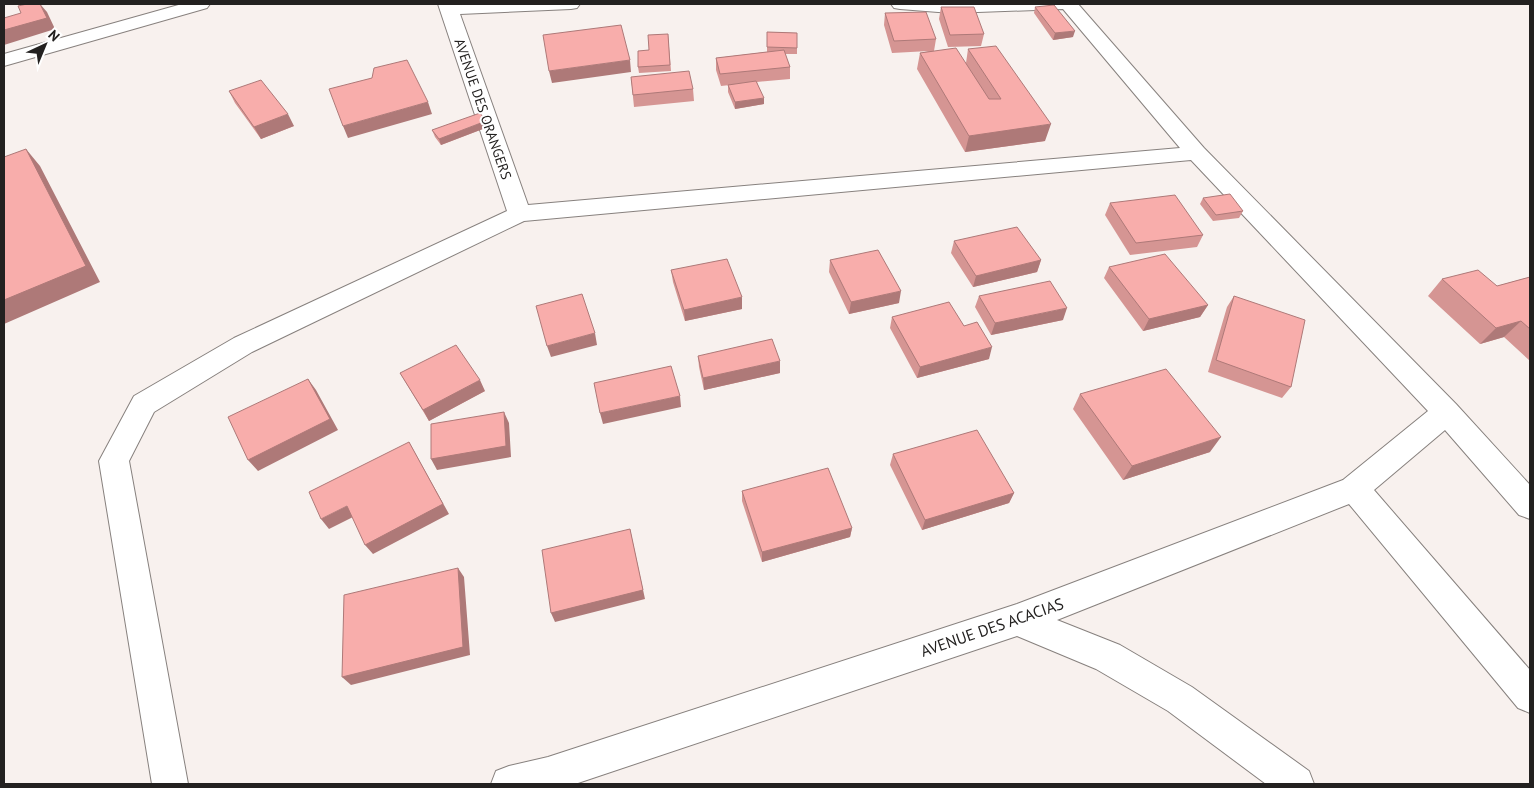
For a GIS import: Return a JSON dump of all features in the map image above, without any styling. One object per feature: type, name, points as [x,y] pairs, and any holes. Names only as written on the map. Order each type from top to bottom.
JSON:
[{"type":"street","points":[[4,60],[201,4]]},
{"type":"street","points":[[448,6],[571,4]]},
{"type":"street","points":[[900,4],[951,8],[1066,4],[1196,153],[1446,412],[1530,506]]},
{"type":"street","name":"AVENUE DES ORANGERS","points":[[448,6],[520,214]]},
{"type":"street","points":[[170,784],[114,461],[144,404],[243,345],[520,214],[1196,153]]},
{"type":"street","name":"AVENUE DES ACACIAS","points":[[509,784],[547,779],[1017,620],[1354,489],[1446,412]]},
{"type":"street","points":[[1354,489],[1530,696]]},
{"type":"street","points":[[1017,620],[1108,657],[1172,694],[1296,784]]},
{"type":"building","points":[[40,4],[47,18],[4,30],[4,18],[21,13],[18,6]]},
{"type":"building","points":[[1054,5],[1075,31],[1055,33],[1035,7]]},
{"type":"building","points":[[941,7],[974,7],[984,34],[950,35]]},
{"type":"building","points":[[926,12],[936,39],[894,41],[885,13]]},
{"type":"building","points":[[621,25],[630,60],[549,71],[543,35]]},
{"type":"building","points":[[767,32],[797,33],[797,48],[767,47]]},
{"type":"building","points":[[668,34],[670,65],[638,67],[638,51],[649,50],[648,35]]},
{"type":"building","points":[[996,46],[1051,124],[969,136],[920,53],[956,48],[989,99],[1001,99],[968,49]]},
{"type":"building","points":[[784,50],[790,67],[720,74],[716,58]]},
{"type":"building","points":[[407,60],[428,102],[343,126],[329,89],[372,78],[374,68]]},
{"type":"building","points":[[689,71],[693,89],[633,95],[631,77]]},
{"type":"building","points":[[261,80],[288,114],[254,127],[229,91]]},
{"type":"building","points":[[756,81],[764,98],[735,102],[728,85]]},
{"type":"building","points":[[480,113],[486,121],[439,139],[432,130]]},
{"type":"building","points":[[26,149],[86,266],[4,300],[4,157]]},
{"type":"building","points":[[1230,194],[1243,211],[1216,215],[1203,198]]},
{"type":"building","points":[[1175,195],[1203,235],[1136,243],[1110,203]]},
{"type":"building","points":[[1017,227],[1041,260],[976,276],[954,241]]},
{"type":"building","points":[[878,250],[901,291],[851,302],[830,260]]},
{"type":"building","points":[[1165,254],[1208,305],[1149,319],[1109,267]]},
{"type":"building","points":[[727,259],[742,297],[684,310],[671,270]]},
{"type":"building","points":[[1478,270],[1497,286],[1530,277],[1530,329],[1521,321],[1496,328],[1442,279]]},
{"type":"building","points":[[1050,281],[1067,308],[995,323],[979,296]]},
{"type":"building","points":[[582,294],[595,333],[547,346],[536,306]]},
{"type":"building","points":[[1234,296],[1305,320],[1291,387],[1216,360]]},
{"type":"building","points":[[949,302],[964,326],[977,322],[992,347],[920,367],[892,317]]},
{"type":"building","points":[[772,339],[780,361],[703,378],[698,356]]},
{"type":"building","points":[[456,345],[480,380],[423,410],[400,373]]},
{"type":"building","points":[[671,366],[680,396],[600,413],[594,383]]},
{"type":"building","points":[[1166,369],[1221,437],[1132,466],[1080,394]]},
{"type":"building","points":[[308,379],[330,419],[248,460],[228,417]]},
{"type":"building","points":[[504,412],[506,446],[431,459],[431,424]]},
{"type":"building","points":[[977,430],[1014,493],[925,520],[893,454]]},
{"type":"building","points":[[409,442],[443,504],[365,545],[347,506],[321,519],[309,492]]},
{"type":"building","points":[[828,468],[852,528],[762,552],[742,491]]},
{"type":"building","points":[[630,529],[643,590],[551,613],[542,550]]},
{"type":"building","points":[[458,568],[463,647],[342,677],[344,595]]}]
